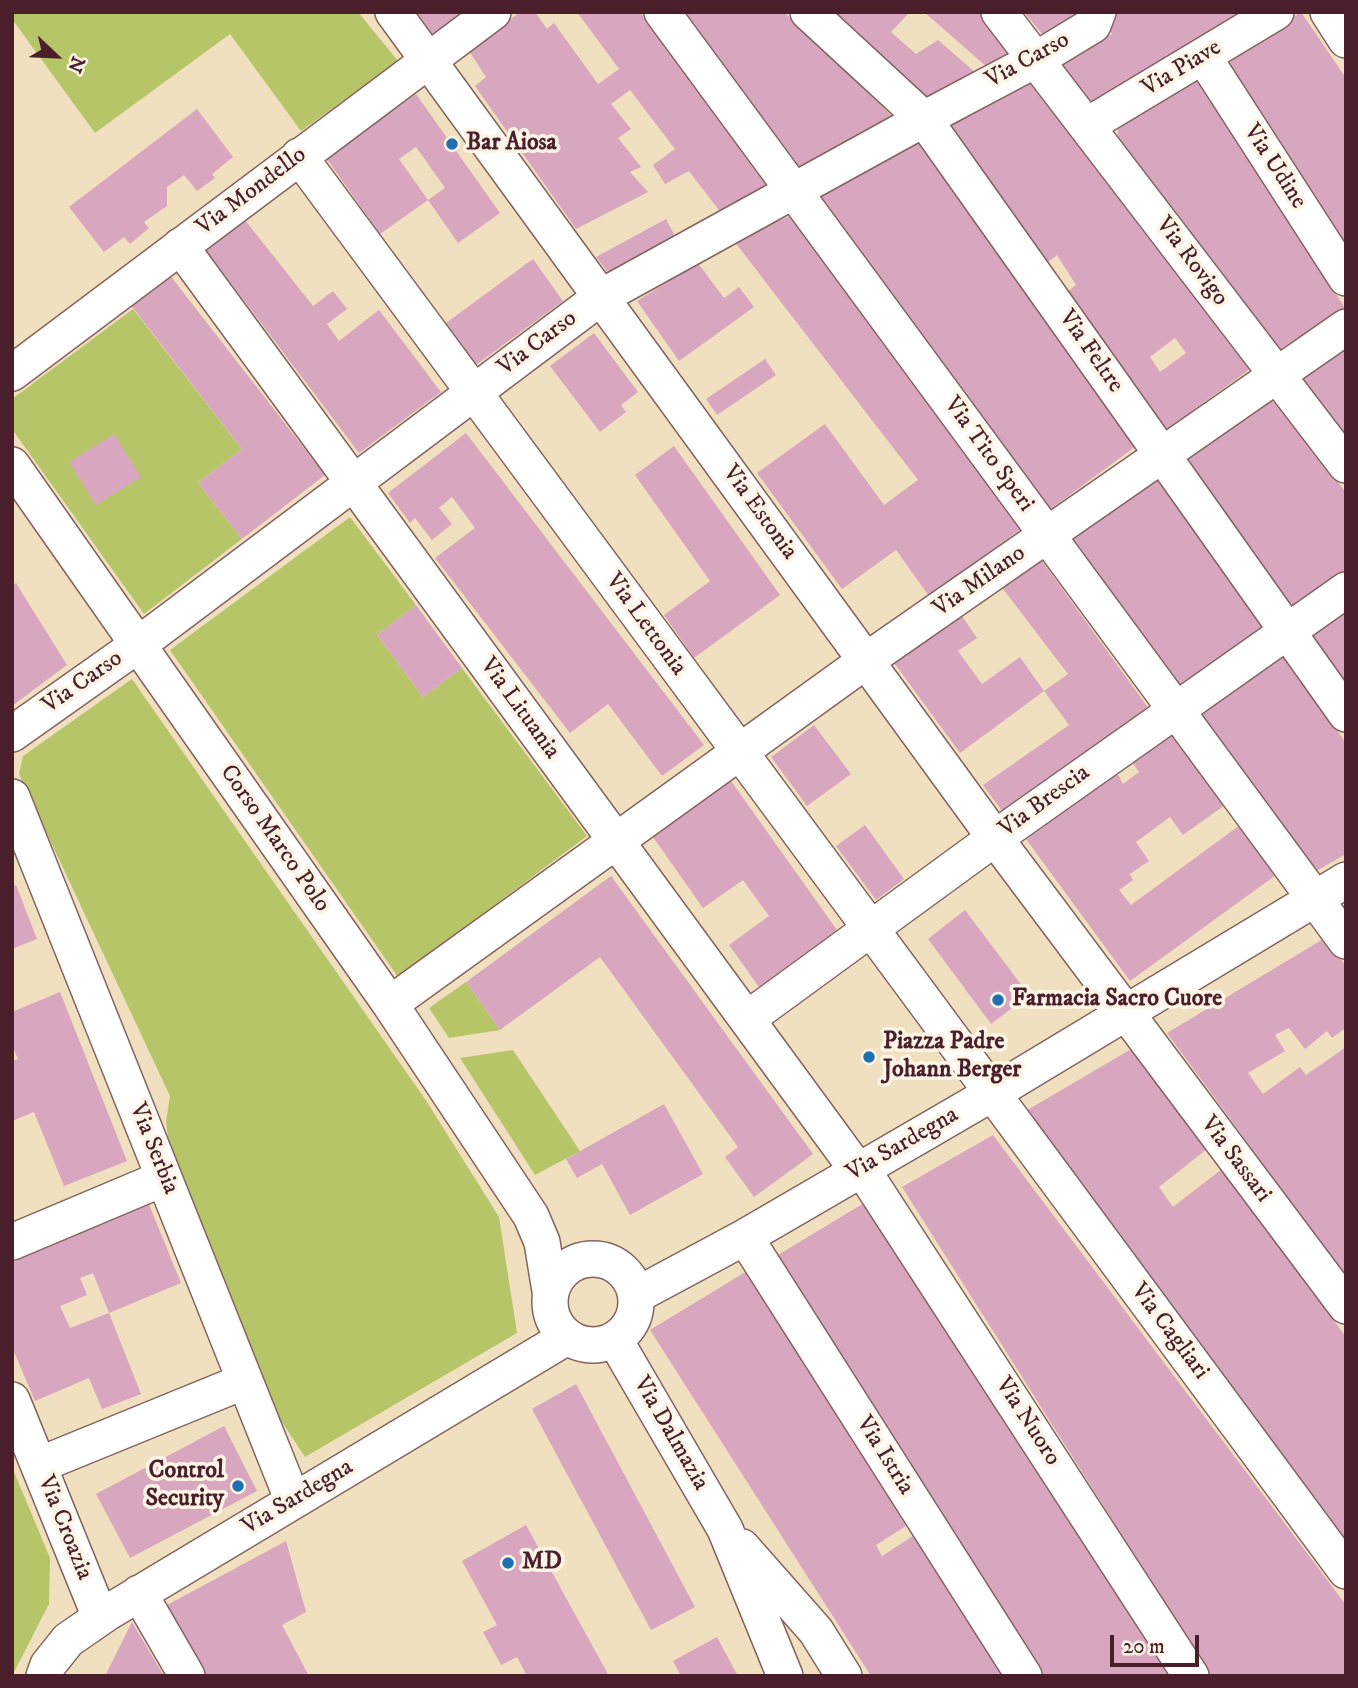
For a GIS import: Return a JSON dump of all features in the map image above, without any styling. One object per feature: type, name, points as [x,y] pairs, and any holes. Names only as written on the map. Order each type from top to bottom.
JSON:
[{"type":"street","name":"Via Estonia","points":[[393,12],[1125,1013]]},
{"type":"street","name":"Via Mondello","points":[[12,373],[493,12]]},
{"type":"street","name":"Via Tito Speri","points":[[662,12],[1346,941]]},
{"type":"street","name":"Via Feltre","points":[[808,12],[924,119],[1346,714]]},
{"type":"street","name":"Via Rovigo","points":[[999,12],[1346,465]]},
{"type":"street","name":"Via Carso","points":[[12,734],[139,644],[601,297],[1037,59],[1093,24],[1098,12]]},
{"type":"street","name":"Via Piave","points":[[1088,125],[1276,12]]},
{"type":"street","points":[[1328,12],[1346,40]]},
{"type":"street","name":"Via Udine","points":[[1203,56],[1346,278]]},
{"type":"street","name":"Via Lettonia","points":[[299,156],[991,1094]]},
{"type":"street","name":"Via Lituania","points":[[180,246],[860,1170]]},
{"type":"street","name":"Via Milano","points":[[390,1004],[867,660],[1346,327]]},
{"type":"street","name":"Corso Marco Polo","points":[[12,465],[390,1004],[531,1216]]},
{"type":"street","name":"Via Brescia","points":[[747,1019],[1175,709],[1346,590]]},
{"type":"street","name":"Via Serbia","points":[[12,797],[293,1501]]},
{"type":"street","name":"Via Sardegna","points":[[637,1296],[745,1237],[991,1094],[1346,880]]},
{"type":"street","name":"Via Sassari","points":[[1125,1013],[1346,1306]]},
{"type":"street","name":"Via Cagliari","points":[[991,1094],[1346,1571]]},
{"type":"street","name":"Via Nuoro","points":[[860,1170],[1191,1676]]},
{"type":"street","points":[[12,1242],[164,1178]]},
{"type":"street","points":[[531,1216],[554,1233],[620,1267],[631,1279],[637,1296],[635,1313],[628,1328],[615,1340],[599,1346],[582,1344],[566,1337],[555,1324],[550,1308],[542,1242],[531,1216]]},
{"type":"street","name":"Via Istria","points":[[745,1237],[1024,1676]]},
{"type":"street","points":[[550,1291],[558,1275],[571,1264],[587,1258],[604,1259]]},
{"type":"street","name":"Via Sardegna","points":[[44,1676],[48,1665],[68,1640],[100,1617],[566,1337]]},
{"type":"street","name":"Via Dalmazia","points":[[615,1340],[726,1529],[785,1676]]},
{"type":"street","points":[[39,1465],[245,1381]]},
{"type":"street","name":"Via Croazia","points":[[12,1400],[100,1617]]},
{"type":"street","name":"Via Dalmazia","points":[[726,1529],[816,1631],[844,1676]]},
{"type":"street","points":[[139,1593],[187,1676]]},
{"type":"green space","points":[[12,12],[358,12],[398,61],[301,131],[230,34],[95,133],[12,19]]},
{"type":"green space","points":[[133,309],[242,449],[198,483],[242,539],[144,614],[12,429],[12,399]]},
{"type":"green space","points":[[350,517],[416,605],[377,635],[423,697],[462,668],[587,836],[398,977],[170,650]]},
{"type":"green space","points":[[132,679],[427,1102],[499,1217],[517,1333],[305,1457],[274,1410],[169,1143],[166,1122],[170,1096],[19,774],[23,756]]},
{"type":"green space","points":[[466,982],[500,1030],[449,1038],[429,1008]]},
{"type":"green space","points":[[513,1050],[580,1151],[535,1175],[460,1058]]},
{"type":"green space","points":[[12,1467],[50,1558],[49,1604],[12,1676]]},
{"type":"building","points":[[417,12],[464,12],[433,35]]},
{"type":"building","points":[[520,12],[535,12],[547,29],[554,23],[598,84],[619,69],[577,12],[640,12],[769,186],[721,213],[689,171],[665,184],[653,165],[675,149],[630,90],[611,104],[631,129],[618,138],[641,167],[630,172],[648,192],[576,229],[475,86],[486,77],[469,51]]},
{"type":"building","points":[[683,12],[784,12],[895,119],[800,168]]},
{"type":"building","points":[[828,12],[905,12],[908,14],[891,32],[916,54],[938,40],[976,73],[923,103]]},
{"type":"building","points":[[924,12],[978,12],[1012,53],[987,67]]},
{"type":"building","points":[[1024,12],[1082,12],[1042,34]]},
{"type":"building","points":[[1114,12],[1246,12],[1093,109],[1057,65],[1112,34],[1108,27]]},
{"type":"building","points":[[1301,12],[1346,78],[1346,250],[1223,64]]},
{"type":"building","points":[[1196,78],[1345,308],[1277,351],[1117,139],[1118,129]]},
{"type":"building","points":[[1030,79],[1253,367],[1164,431],[1066,293],[1076,285],[1057,255],[1046,264],[949,125]],"holes":[[[1175,338],[1186,353],[1160,372],[1150,357]]]},
{"type":"building","points":[[416,94],[500,213],[458,243],[428,200],[380,234],[326,158]],"holes":[[[416,147],[445,188],[428,200],[399,159]]]},
{"type":"building","points":[[197,109],[233,157],[212,174],[215,178],[197,191],[184,175],[167,187],[167,206],[144,222],[149,228],[130,244],[124,237],[104,252],[69,207]]},
{"type":"building","points":[[918,141],[1136,446],[1048,511],[819,197]]},
{"type":"building","points":[[792,215],[1021,529],[929,596],[896,550],[842,589],[757,473],[825,424],[884,505],[918,480],[734,241]]},
{"type":"building","points":[[666,219],[677,240],[609,274],[596,257]]},
{"type":"building","points":[[245,220],[313,306],[333,291],[347,309],[327,324],[339,341],[379,310],[441,392],[359,453],[206,250]]},
{"type":"building","points":[[533,259],[563,301],[476,365],[446,323]]},
{"type":"building","points":[[698,263],[724,298],[739,287],[754,307],[679,361],[637,301]]},
{"type":"building","points":[[169,274],[325,475],[242,539],[198,483],[242,449],[130,304]]},
{"type":"building","points":[[594,333],[638,392],[621,405],[626,412],[600,432],[550,366]]},
{"type":"building","points":[[1346,345],[1346,437],[1298,373]]},
{"type":"building","points":[[765,359],[776,375],[717,415],[706,399]]},
{"type":"building","points":[[1273,392],[1346,493],[1346,571],[1294,608],[1184,454]]},
{"type":"building","points":[[466,433],[704,745],[662,776],[608,704],[570,733],[435,558],[475,528],[452,497],[439,508],[452,524],[432,540],[415,518],[410,523],[388,493]]},
{"type":"building","points":[[114,434],[141,477],[96,505],[69,462]]},
{"type":"building","points":[[674,446],[780,595],[694,658],[664,615],[710,581],[635,475]]},
{"type":"building","points":[[1154,475],[1265,628],[1179,690],[1069,537]]},
{"type":"building","points":[[1040,558],[1149,709],[1002,811],[983,785],[1069,725],[1044,691],[1068,674],[1000,585]]},
{"type":"building","points":[[16,583],[67,665],[12,706],[12,586]]},
{"type":"building","points":[[416,605],[462,668],[423,697],[377,635]]},
{"type":"building","points":[[1346,612],[1346,683],[1312,636]]},
{"type":"building","points":[[960,613],[977,638],[958,651],[982,684],[1020,657],[1044,691],[960,753],[892,660]]},
{"type":"building","points":[[1284,655],[1346,743],[1346,854],[1313,873],[1199,715]]},
{"type":"building","points":[[814,725],[851,774],[807,806],[771,757]]},
{"type":"building","points":[[1173,733],[1225,805],[1183,835],[1170,817],[1136,842],[1149,861],[1130,874],[1133,880],[1119,890],[1131,905],[1240,825],[1276,875],[1130,981],[1026,839],[1117,773],[1123,784],[1139,772],[1132,762]]},
{"type":"building","points":[[731,781],[837,930],[759,987],[729,945],[769,916],[743,880],[703,908],[653,837]]},
{"type":"building","points":[[865,825],[904,879],[876,900],[836,846]]},
{"type":"building","points":[[611,876],[813,1154],[754,1197],[725,1157],[738,1147],[600,957],[500,1030],[466,982]]},
{"type":"building","points":[[16,885],[37,939],[12,949],[12,887]]},
{"type":"building","points":[[965,910],[1029,995],[991,1024],[928,939]]},
{"type":"building","points":[[1325,938],[1346,966],[1346,1028],[1332,1038],[1327,1031],[1305,1049],[1289,1028],[1275,1035],[1285,1051],[1248,1073],[1263,1094],[1300,1067],[1306,1075],[1346,1047],[1346,1277],[1167,1033]]},
{"type":"building","points":[[60,992],[127,1161],[64,1186],[34,1112],[12,1121],[12,1061],[18,1059],[12,1045],[12,1012]]},
{"type":"building","points":[[1133,1048],[1207,1149],[1159,1187],[1173,1207],[1222,1169],[1346,1337],[1346,1553],[1024,1112]]},
{"type":"building","points":[[664,1104],[703,1174],[630,1215],[602,1164],[577,1178],[566,1159]]},
{"type":"building","points":[[993,1135],[1346,1605],[1346,1676],[1211,1676],[902,1187]]},
{"type":"building","points":[[869,1200],[1173,1676],[1042,1676],[773,1258]]},
{"type":"building","points":[[148,1202],[181,1283],[109,1313],[141,1394],[102,1409],[89,1378],[35,1401],[12,1347],[12,1258]],"holes":[[[93,1273],[109,1313],[70,1328],[60,1306],[87,1295],[80,1278]]]},
{"type":"building","points":[[747,1271],[906,1526],[876,1545],[882,1556],[913,1536],[1003,1676],[871,1676],[650,1330]]},
{"type":"building","points":[[576,1384],[695,1607],[651,1630],[532,1409]]},
{"type":"building","points":[[224,1426],[257,1491],[130,1558],[96,1494]]},
{"type":"building","points":[[526,1525],[609,1676],[527,1676],[517,1657],[501,1665],[483,1632],[497,1625],[462,1561]]},
{"type":"building","points":[[286,1541],[306,1612],[282,1625],[309,1676],[204,1676],[167,1605]]},
{"type":"building","points":[[132,1622],[164,1676],[105,1676]]},
{"type":"building","points":[[717,1637],[738,1676],[681,1676],[673,1661]]},
{"type":"place","name":"Bar Aiosa","points":[[452,144]]},
{"type":"place","name":"Farmacia Sacro Cuore","points":[[998,1000]]},
{"type":"place","name":"Piazza Padre Johann Berger","points":[[869,1057]]},
{"type":"place","name":"Control Security","points":[[238,1486]]},
{"type":"place","name":"MD","points":[[508,1563]]}]
